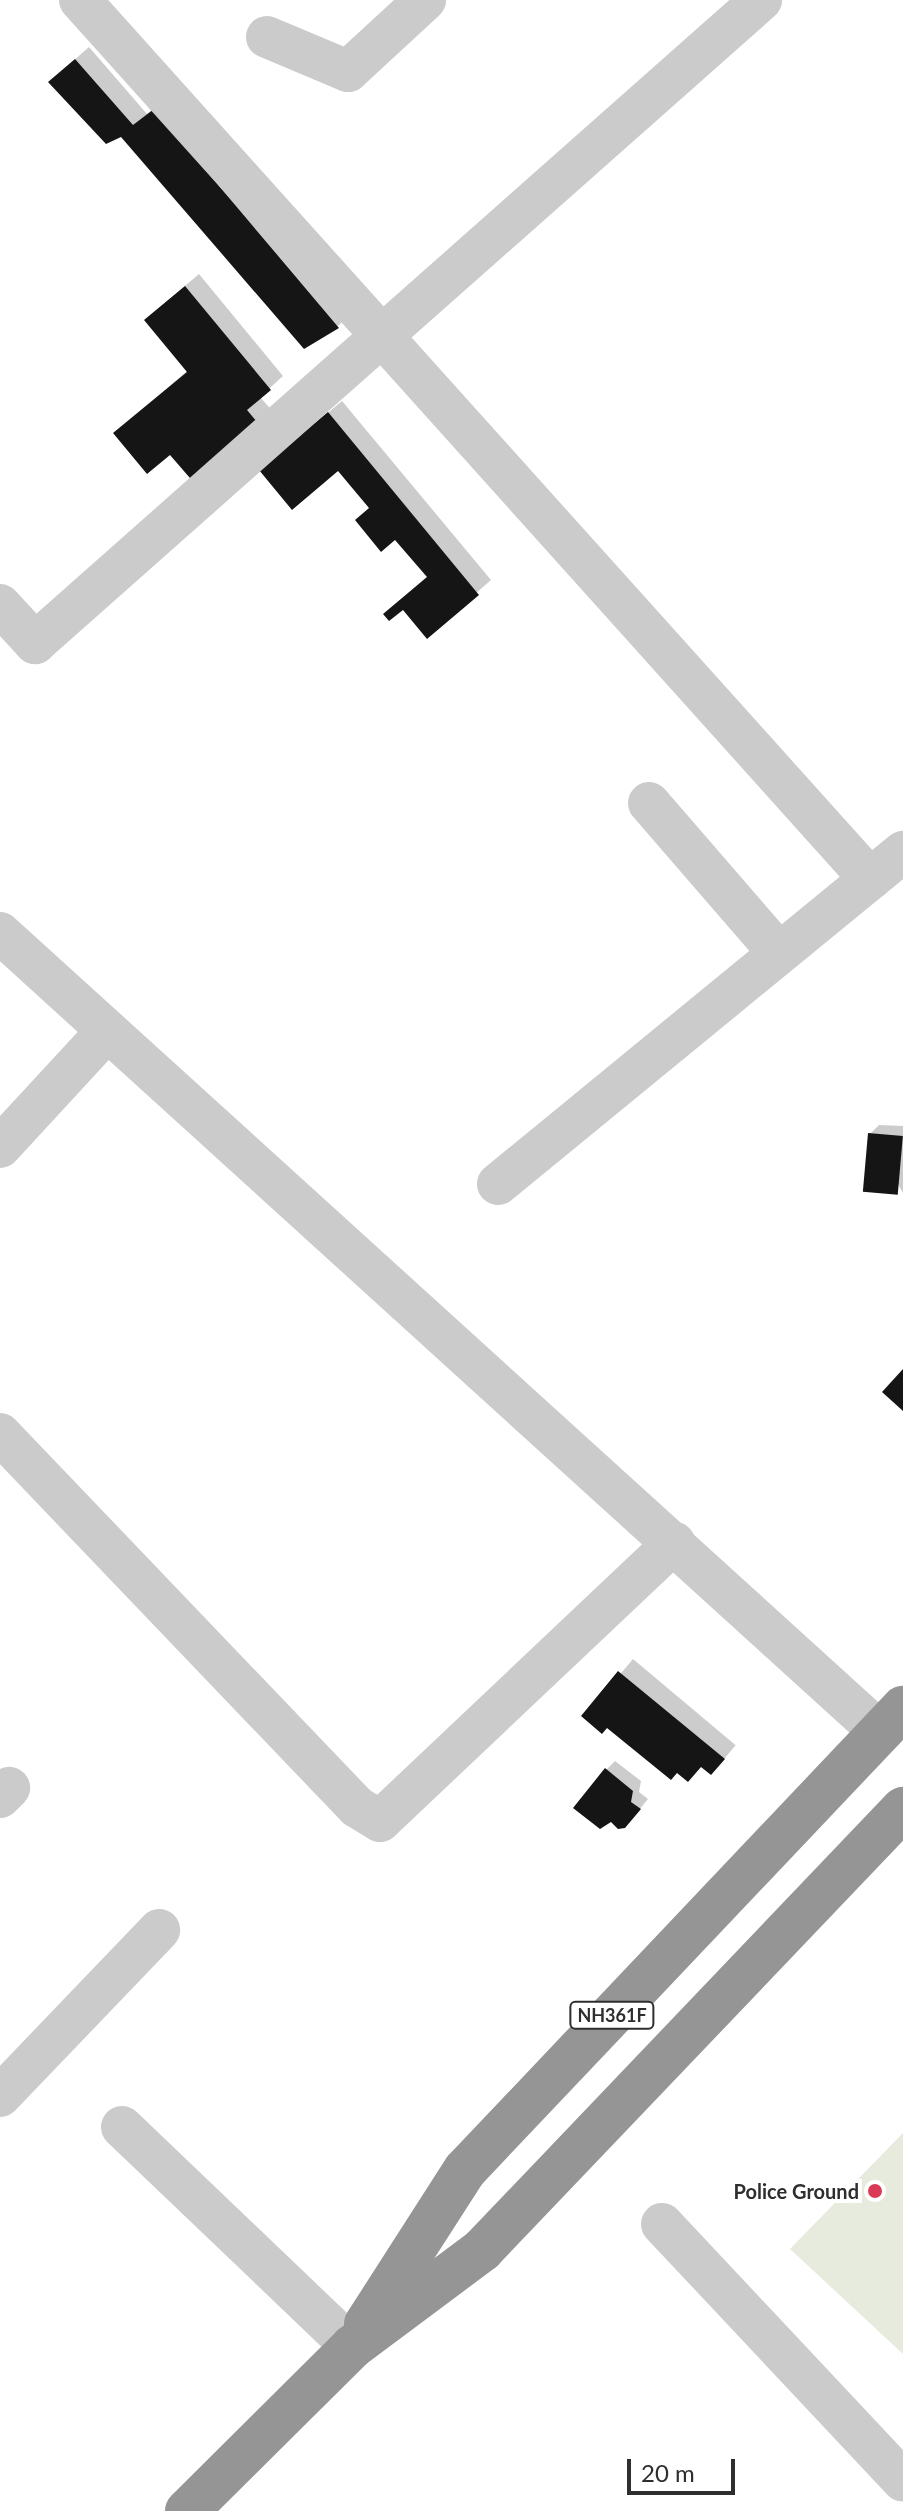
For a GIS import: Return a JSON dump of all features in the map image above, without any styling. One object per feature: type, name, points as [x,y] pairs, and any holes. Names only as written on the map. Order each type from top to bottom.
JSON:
[{"type":"highway","name":"NH361F","points":[[352,2347],[465,2170],[892,1720]]},
{"type":"highway","name":"NH361F","points":[[187,2511],[352,2347],[482,2250],[903,1809]]},
{"type":"street","points":[[80,0],[870,879]]},
{"type":"street","points":[[267,37],[348,71],[425,0]]},
{"type":"street","points":[[0,605],[35,643],[761,0]]},
{"type":"street","points":[[649,803],[779,953]]},
{"type":"street","points":[[498,1184],[903,852]]},
{"type":"street","points":[[0,933],[674,1543],[892,1720]]},
{"type":"street","points":[[0,1147],[107,1031]]},
{"type":"street","points":[[0,1434],[357,1807],[380,1821],[674,1543]]},
{"type":"street","points":[[0,2096],[159,1930]]},
{"type":"street","points":[[122,2127],[352,2347]]},
{"type":"street","points":[[662,2224],[903,2481]]},
{"type":"shaded area","name":"Police Ground","points":[[903,2133],[903,2354],[790,2249]]},
{"type":"building","points":[[75,59],[133,125],[154,109],[339,328],[304,349],[121,137],[106,144],[48,82]]},
{"type":"building","points":[[185,286],[271,390],[247,410],[263,429],[196,485],[170,455],[147,474],[113,433],[187,372],[144,320]]},
{"type":"building","points":[[328,412],[479,595],[427,639],[403,610],[389,621],[383,614],[427,577],[395,540],[381,552],[355,520],[369,508],[338,471],[292,510],[259,470]]},
{"type":"building","points":[[868,1133],[903,1136],[898,1195],[863,1192]]},
{"type":"building","points":[[903,1369],[903,1411],[882,1392]]},
{"type":"building","points":[[618,1671],[725,1759],[711,1775],[701,1767],[688,1782],[677,1773],[671,1780],[607,1728],[602,1734],[581,1716]]},
{"type":"building","points":[[605,1768],[633,1791],[631,1802],[641,1809],[625,1828],[618,1829],[611,1822],[600,1829],[573,1808]]},
{"type":"place","name":"Police Ground","points":[[875,2191]]}]
